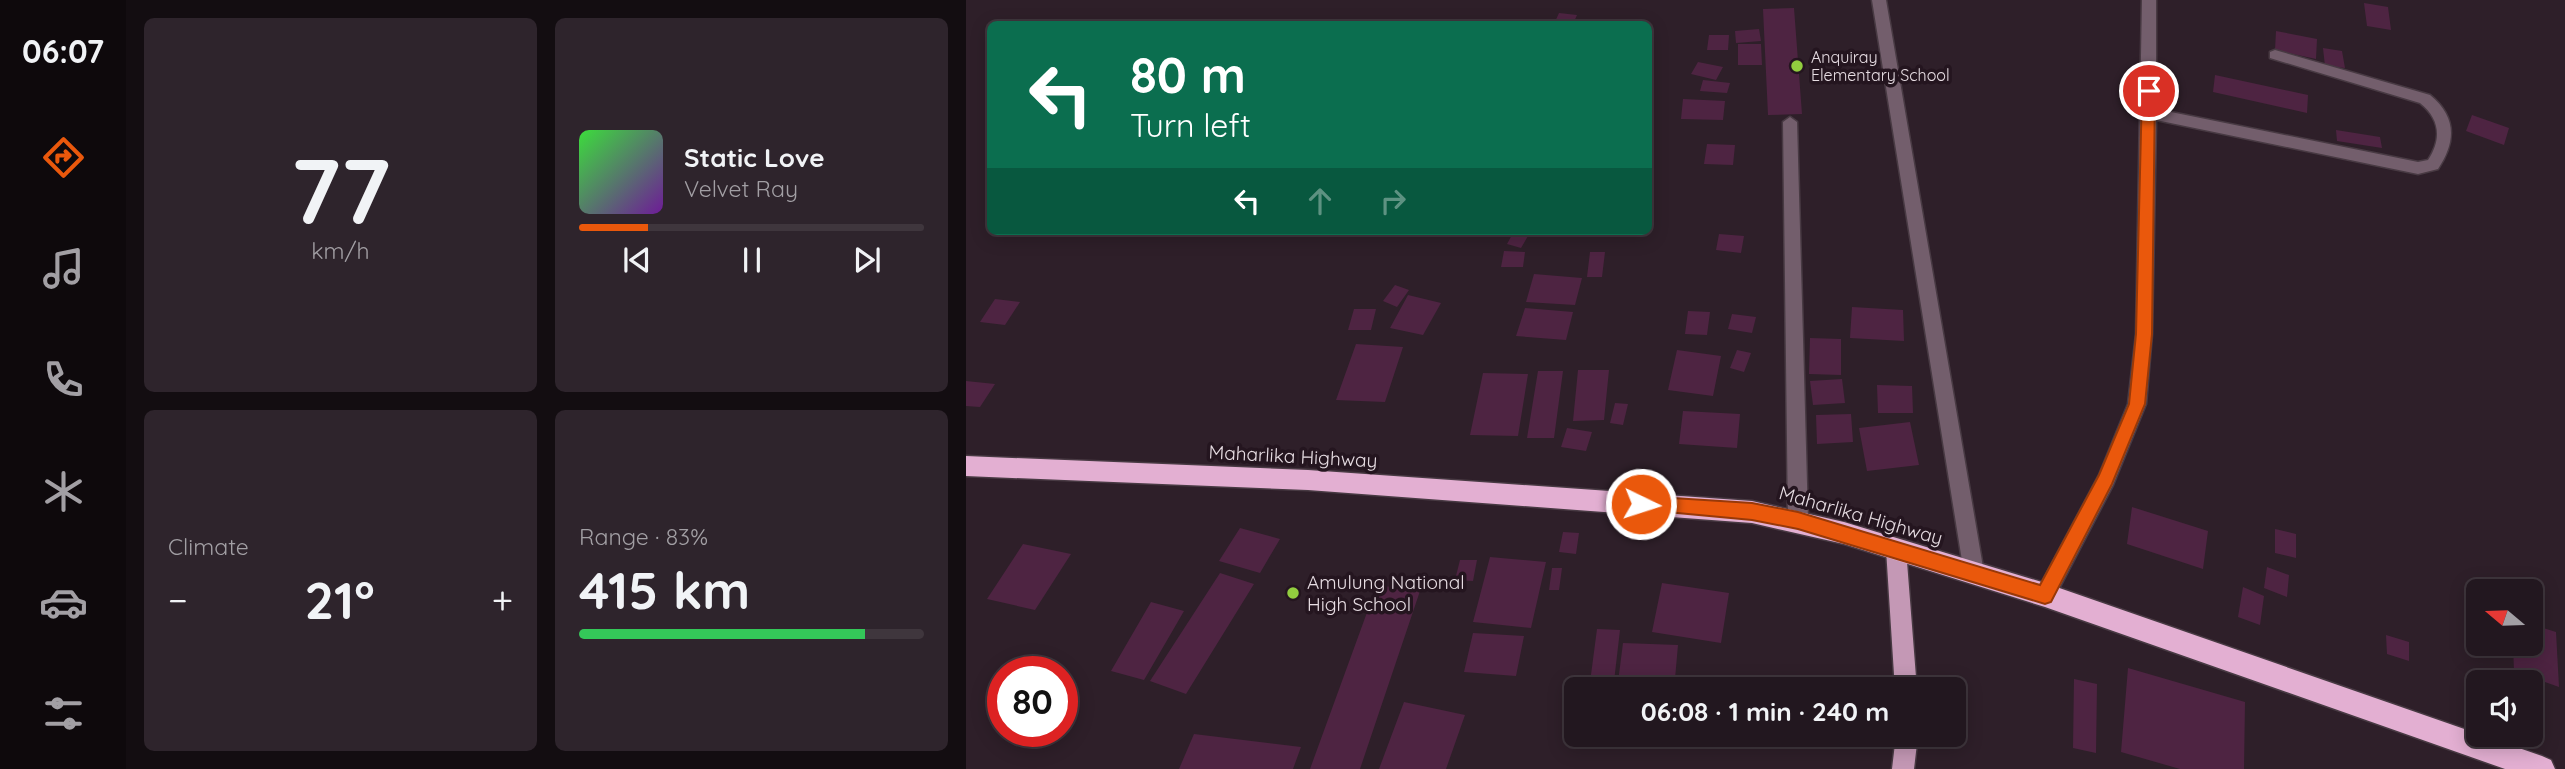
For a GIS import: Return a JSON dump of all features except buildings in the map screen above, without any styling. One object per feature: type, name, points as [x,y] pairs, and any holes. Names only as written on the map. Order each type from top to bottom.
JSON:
[{"type":"highway","name":"Maharlika Highway","points":[[966,466],[1308,480],[1752,512],[1798,520],[2045,595],[2542,769]]},
{"type":"main road","points":[[1896,550],[1906,677]]},
{"type":"main road","points":[[1903,769],[1905,747]]},
{"type":"street","points":[[1879,0],[1974,573]]},
{"type":"street","points":[[2045,595],[2106,479],[2137,404],[2144,334],[2149,0]]},
{"type":"street","points":[[2149,114],[2418,168],[2433,164],[2442,153],[2445,120],[2438,107],[2425,99],[2274,55]]},
{"type":"street","points":[[1790,122],[1798,520]]},
{"type":"place","name":"Anquiray Elementary School","points":[[1797,66]]},
{"type":"place","name":"Amulung National High School","points":[[1293,593]]},
{"type":"route","points":[[1641,504],[1752,512],[1798,520],[2045,595],[2106,479],[2137,404],[2144,334],[2149,91]]}]
